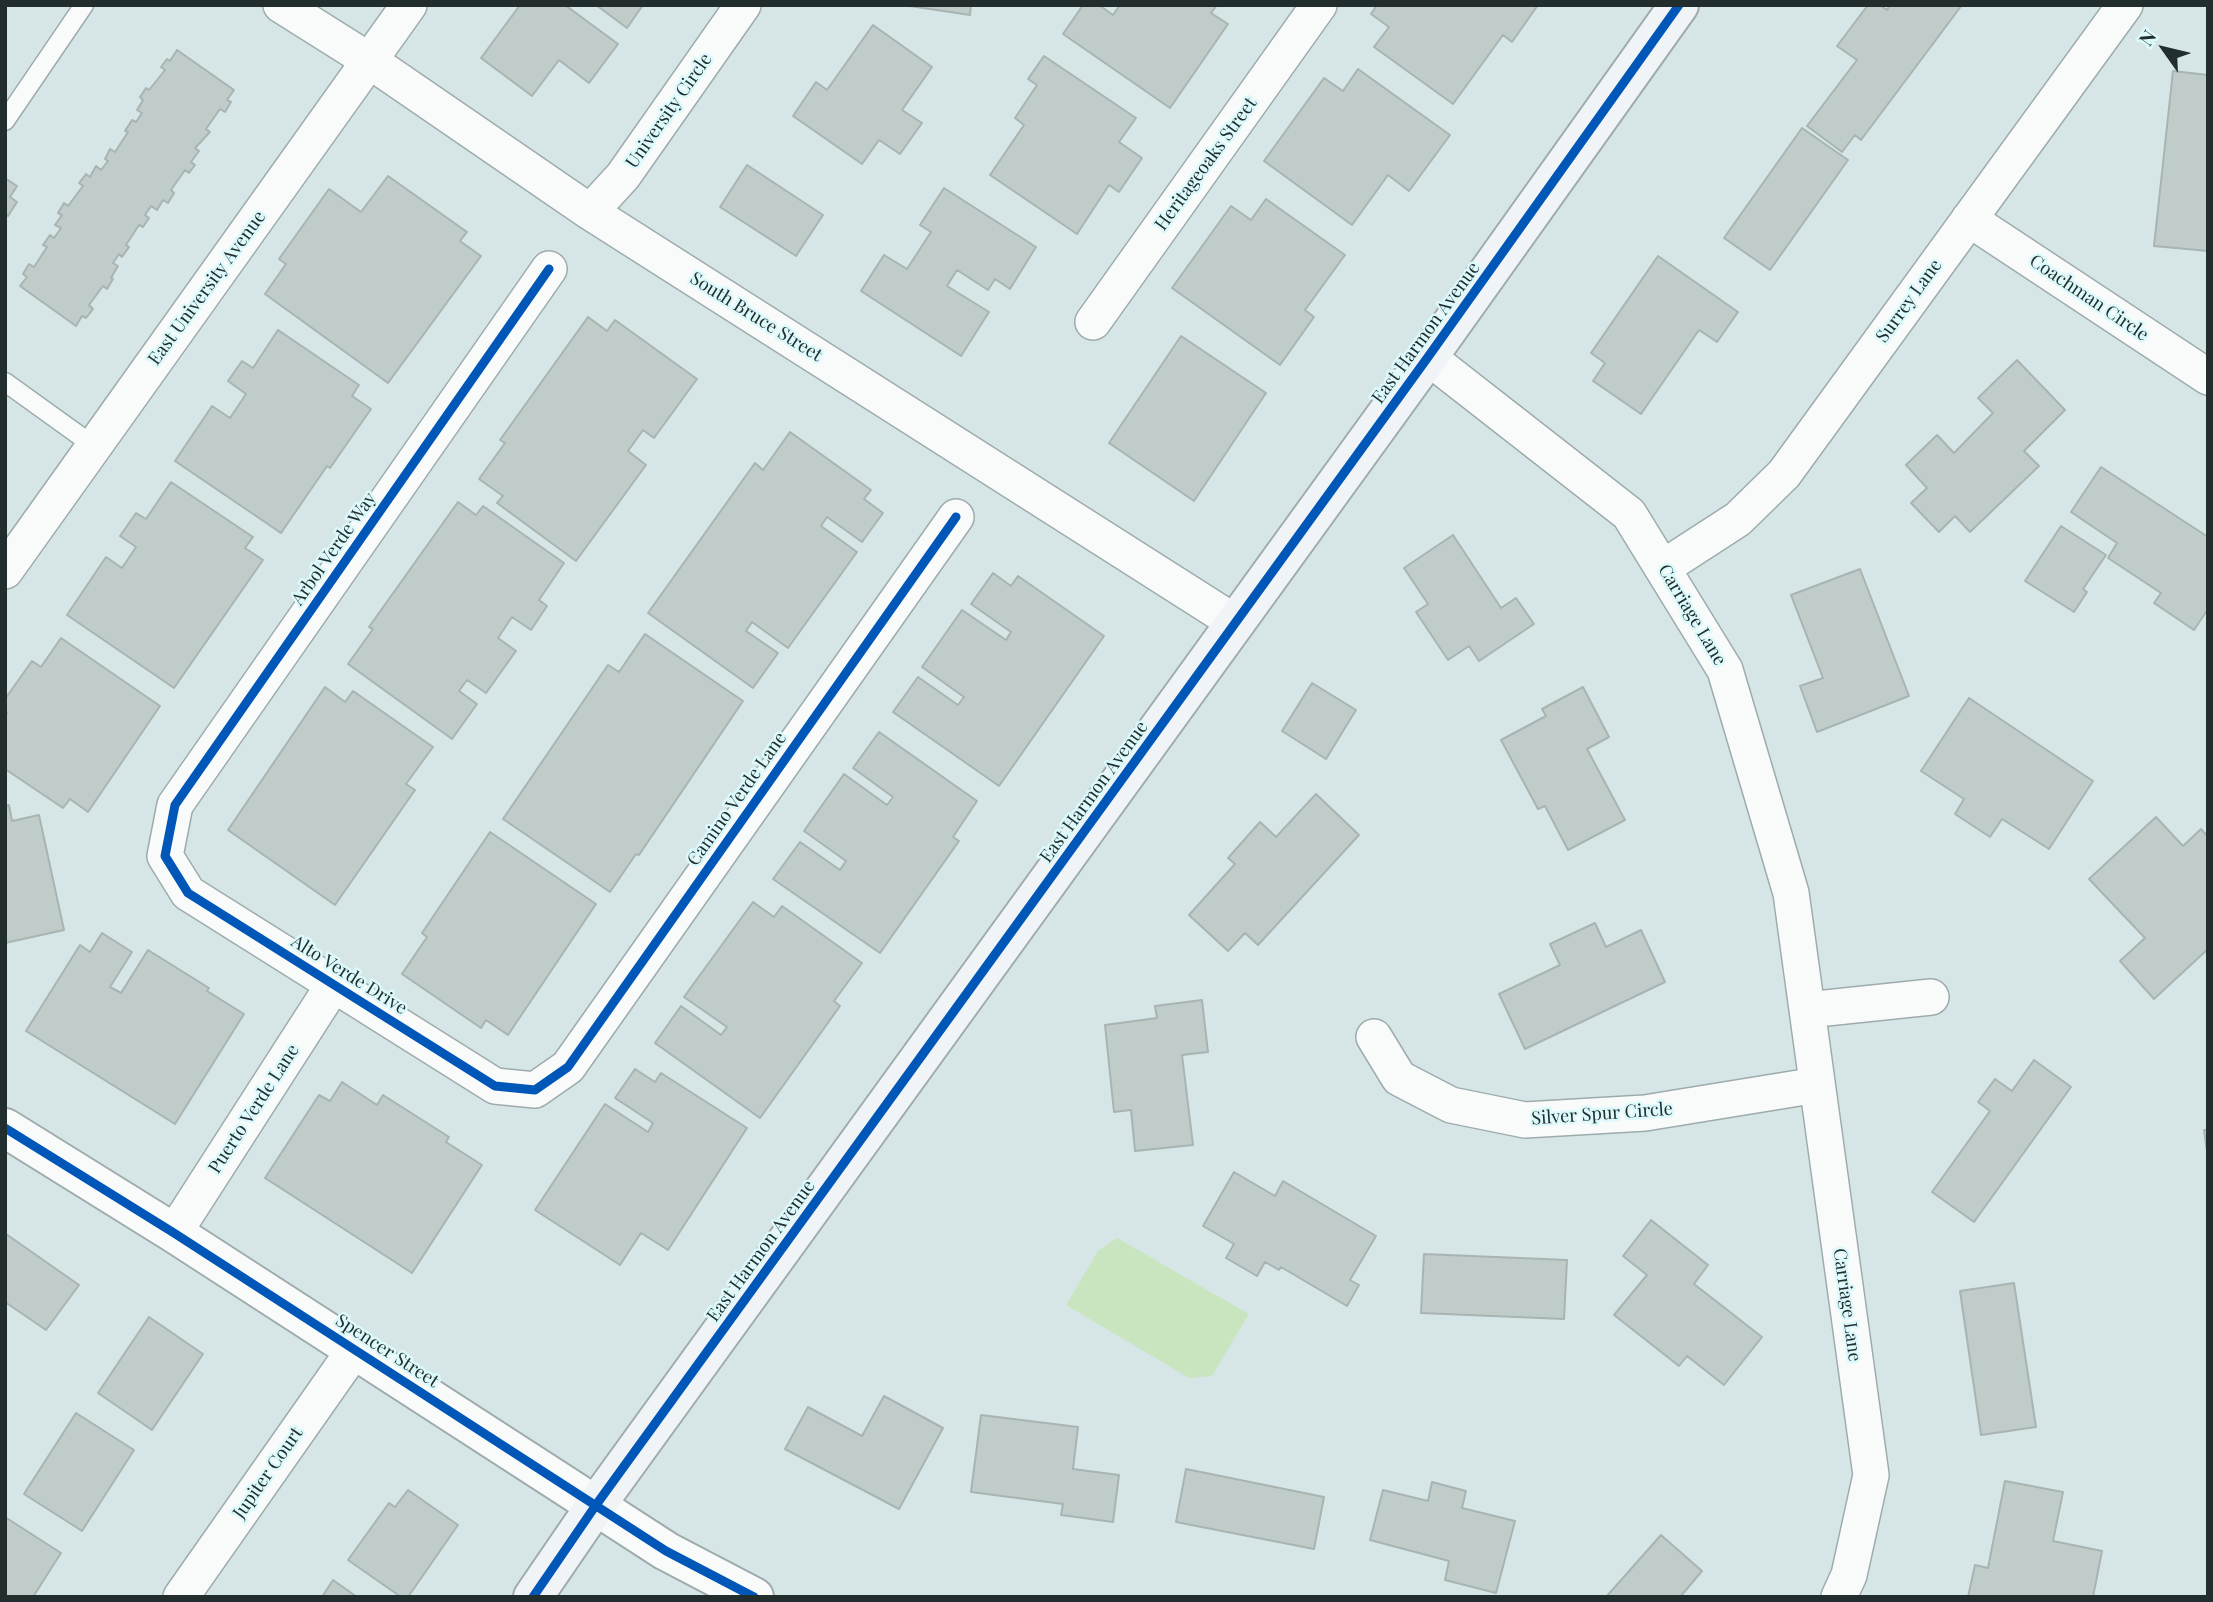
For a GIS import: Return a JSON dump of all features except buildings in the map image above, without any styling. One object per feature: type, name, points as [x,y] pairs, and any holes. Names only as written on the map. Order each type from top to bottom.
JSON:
[{"type":"main road","name":"East Harmon Avenue","points":[[533,1597],[596,1505],[1429,357],[1679,5]]},
{"type":"street","name":"South Bruce Street","points":[[281,5],[370,61],[590,212],[1236,623]]},
{"type":"street","name":"East University Avenue","points":[[5,571],[409,5]]},
{"type":"street","name":"University Circle","points":[[590,212],[624,176],[743,5]]},
{"type":"street","name":"Heritageoaks Street","points":[[1093,322],[1319,5]]},
{"type":"street","name":"Surrey Lane","points":[[1664,568],[1738,519],[1784,474],[2125,5]]},
{"type":"street","name":"Coachman Circle","points":[[1969,219],[2208,377]]},
{"type":"street","name":"Arbol Verde Way","points":[[165,856],[175,805],[549,269]]},
{"type":"street","name":"Carriage Lane","points":[[1429,357],[1629,513],[1725,670],[1791,893],[1871,1475],[1849,1575],[1839,1597]]},
{"type":"street","name":"Camino Verde Lane","points":[[535,1090],[568,1067],[956,517]]},
{"type":"street","name":"Alto Verde Drive","points":[[165,856],[188,893],[495,1086],[535,1090]]},
{"type":"street","name":"Puerto Verde Lane","points":[[174,1233],[334,984]]},
{"type":"street","points":[[1807,1010],[1931,997]]},
{"type":"street","name":"Silver Spur Circle","points":[[1374,1037],[1399,1078],[1451,1105],[1525,1120],[1645,1113],[1817,1085]]},
{"type":"street","name":"Spencer Street","points":[[5,1128],[174,1233],[666,1551],[754,1597]]},
{"type":"street","name":"Jupiter Court","points":[[181,1597],[355,1349]]},
{"type":"lane","points":[[5,121],[83,5]]},
{"type":"lane","points":[[5,382],[94,446]]},
{"type":"green space","points":[[1117,1238],[1249,1314],[1212,1376],[1189,1378],[1066,1305],[1098,1251]]},
{"type":"cycle path","points":[[533,1597],[596,1505],[1428,357],[1679,5]]},
{"type":"cycle path","points":[[549,269],[175,805],[165,856],[188,893],[495,1086],[535,1090],[568,1067],[956,517]]},
{"type":"cycle path","points":[[5,1128],[174,1233],[666,1551],[754,1597]]}]
